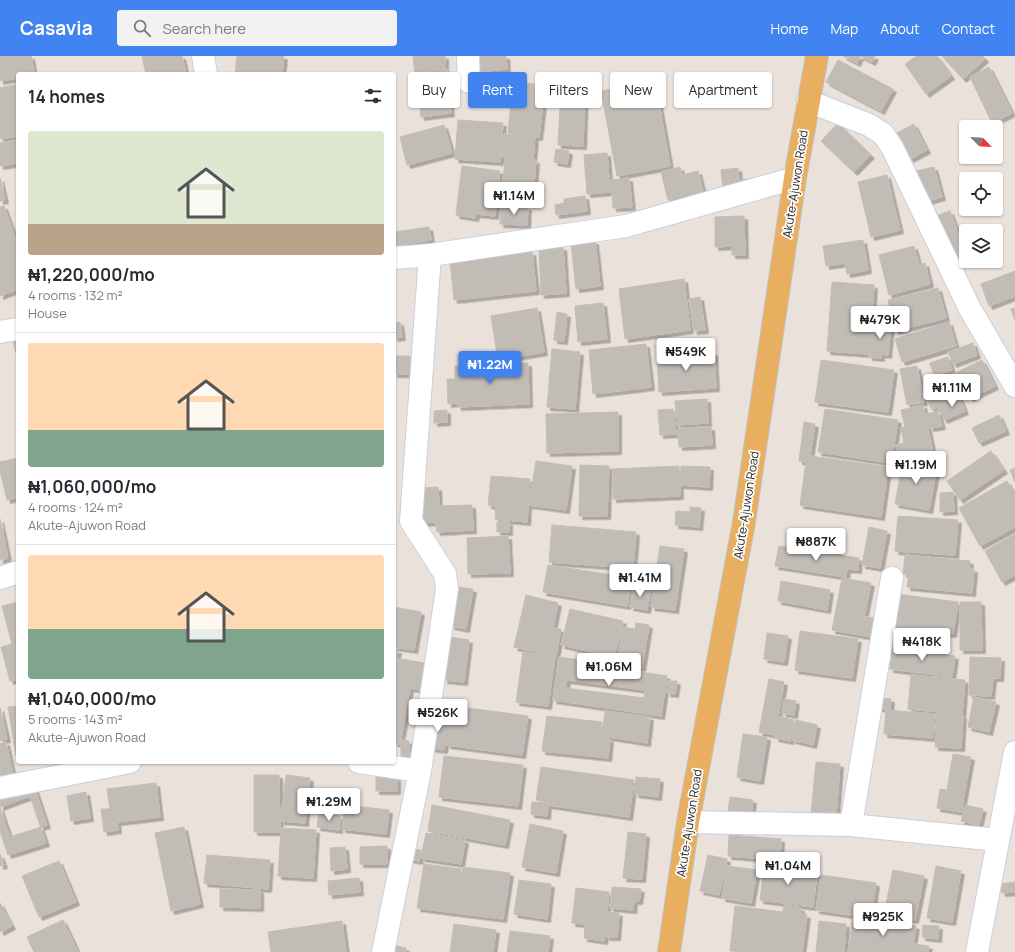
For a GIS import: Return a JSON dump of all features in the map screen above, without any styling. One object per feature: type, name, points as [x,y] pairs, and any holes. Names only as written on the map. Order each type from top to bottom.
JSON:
[{"type":"main road","name":"Akute-Ajuwon Road","points":[[668,952],[688,822],[744,522],[816,56]]},
{"type":"street","points":[[203,56],[206,72]]},
{"type":"street","points":[[468,56],[469,72]]},
{"type":"street","points":[[808,101],[869,125],[883,134],[892,147],[970,308],[1014,383]]},
{"type":"street","points":[[396,258],[430,255],[626,226],[796,178]]},
{"type":"street","points":[[383,952],[420,771],[447,589],[445,574],[411,521],[430,255]]},
{"type":"street","points":[[0,332],[16,329]]},
{"type":"street","points":[[0,578],[16,573]]},
{"type":"street","points":[[851,825],[892,578]]},
{"type":"street","points":[[977,952],[1015,752]]},
{"type":"street","points":[[0,788],[120,764]]},
{"type":"street","points":[[373,764],[420,771]]},
{"type":"street","points":[[688,822],[851,825],[998,840]]},
{"type":"building","points":[[0,56],[31,56],[34,72],[16,72],[16,78],[0,81]]},
{"type":"building","points":[[142,56],[182,56],[186,72],[146,72]]},
{"type":"building","points":[[237,56],[284,56],[282,72],[235,72]]},
{"type":"building","points":[[413,56],[445,56],[445,66],[424,68],[424,72],[415,72]]},
{"type":"building","points":[[476,56],[506,56],[507,69],[478,72]]},
{"type":"building","points":[[843,56],[860,56],[857,63]]},
{"type":"building","points":[[860,56],[875,56],[872,62]]},
{"type":"building","points":[[917,56],[937,56],[951,76],[926,94],[905,64]]},
{"type":"building","points":[[942,56],[983,56],[985,59],[963,79]]},
{"type":"building","points":[[838,60],[893,89],[881,111],[826,82]]},
{"type":"building","points":[[989,67],[1012,113],[998,120],[991,120],[970,77]]},
{"type":"building","points":[[446,68],[446,72],[426,72],[426,70]]},
{"type":"building","points":[[527,83],[535,84],[535,108],[542,108],[539,137],[508,133],[510,108],[527,108]]},
{"type":"building","points":[[16,84],[16,136],[0,139],[0,88]]},
{"type":"building","points":[[610,89],[610,108],[660,108],[670,166],[617,176],[602,91]]},
{"type":"building","points":[[420,108],[450,108],[451,113],[421,117]]},
{"type":"building","points":[[560,108],[584,108],[583,146],[558,145]]},
{"type":"building","points":[[458,120],[503,123],[500,162],[455,159]]},
{"type":"building","points":[[838,123],[871,155],[854,172],[821,141]]},
{"type":"building","points":[[914,124],[927,150],[910,159],[897,133]]},
{"type":"building","points":[[444,125],[452,153],[407,165],[400,137]]},
{"type":"building","points":[[504,134],[535,136],[533,160],[536,160],[533,196],[502,194],[505,157],[502,157]]},
{"type":"building","points":[[16,140],[16,163],[0,166],[0,143]]},
{"type":"building","points":[[556,149],[569,151],[567,164],[554,162]]},
{"type":"building","points":[[607,153],[610,192],[587,194],[584,155]]},
{"type":"building","points":[[462,166],[500,171],[495,216],[476,214],[475,218],[456,215]]},
{"type":"building","points":[[680,167],[682,175],[698,171],[703,191],[668,200],[661,172]]},
{"type":"building","points":[[934,167],[942,197],[924,202],[916,171]]},
{"type":"building","points":[[738,168],[739,180],[750,179],[723,191],[721,170]]},
{"type":"building","points":[[887,175],[900,230],[871,237],[858,182]]},
{"type":"building","points":[[0,178],[5,200],[0,201]]},
{"type":"building","points":[[629,178],[632,207],[613,208],[611,180]]},
{"type":"building","points":[[585,196],[587,211],[556,215],[555,205],[564,203],[564,199]]},
{"type":"building","points":[[4,206],[16,240],[16,290],[0,296],[0,207]]},
{"type":"building","points":[[501,206],[528,207],[527,225],[500,224]]},
{"type":"building","points":[[950,211],[959,236],[959,261],[953,263],[936,216]]},
{"type":"building","points":[[744,216],[745,255],[732,255],[732,246],[715,247],[715,217]]},
{"type":"building","points":[[429,227],[431,240],[396,246],[396,232]]},
{"type":"building","points":[[863,240],[868,270],[847,274],[845,263],[826,266],[823,246]]},
{"type":"building","points":[[595,241],[600,286],[576,289],[571,243]]},
{"type":"building","points":[[914,246],[919,265],[925,263],[930,284],[889,295],[879,255]]},
{"type":"building","points":[[563,247],[566,293],[541,295],[539,249]]},
{"type":"building","points":[[532,252],[536,291],[454,300],[450,261]]},
{"type":"building","points":[[1015,271],[1015,296],[989,306],[981,284]]},
{"type":"building","points":[[684,279],[690,330],[625,339],[619,289]]},
{"type":"building","points":[[832,282],[874,285],[869,354],[827,351]]},
{"type":"building","points":[[938,288],[946,318],[895,331],[888,300]]},
{"type":"building","points":[[700,297],[705,330],[694,331],[689,299]]},
{"type":"building","points":[[603,303],[607,339],[578,342],[575,306]]},
{"type":"building","points":[[537,308],[544,352],[498,360],[491,316]]},
{"type":"building","points":[[1015,308],[1015,320],[1011,309]]},
{"type":"building","points":[[557,312],[567,314],[564,341],[554,340]]},
{"type":"building","points":[[400,322],[402,337],[396,338],[396,323]]},
{"type":"building","points":[[949,322],[956,346],[902,362],[895,339]]},
{"type":"building","points":[[873,323],[891,325],[888,355],[881,354],[881,358],[869,357]]},
{"type":"building","points":[[16,340],[16,353],[13,341]]},
{"type":"building","points":[[973,343],[977,355],[953,364],[948,352]]},
{"type":"building","points":[[646,344],[651,387],[593,394],[589,350]]},
{"type":"building","points":[[552,349],[580,352],[575,409],[547,407]]},
{"type":"building","points":[[714,352],[716,388],[659,392],[657,356]]},
{"type":"building","points":[[396,356],[410,356],[410,374],[396,374]]},
{"type":"building","points":[[948,357],[952,370],[934,376],[930,363]]},
{"type":"building","points":[[821,360],[894,370],[888,412],[815,402]]},
{"type":"building","points":[[982,360],[995,386],[970,398],[966,389],[959,392],[951,375]]},
{"type":"building","points":[[528,363],[529,404],[458,407],[457,403],[448,404],[447,379],[455,379],[455,366]]},
{"type":"building","points":[[917,366],[924,402],[907,405],[900,369]]},
{"type":"building","points":[[943,389],[949,401],[932,410],[926,398]]},
{"type":"building","points":[[958,394],[965,411],[944,420],[938,408],[952,401],[951,397]]},
{"type":"building","points":[[707,399],[708,423],[677,425],[675,401]]},
{"type":"building","points":[[923,405],[933,452],[899,460],[896,445],[904,443],[901,428],[905,427],[901,410]]},
{"type":"building","points":[[673,409],[676,434],[660,435],[658,410]]},
{"type":"building","points":[[825,409],[898,420],[891,463],[818,452]]},
{"type":"building","points":[[447,410],[447,422],[434,423],[434,411]]},
{"type":"building","points":[[938,411],[942,426],[930,428],[927,414]]},
{"type":"building","points":[[618,412],[618,451],[547,453],[546,414]]},
{"type":"building","points":[[999,415],[1006,431],[979,443],[972,428]]},
{"type":"building","points":[[804,422],[815,424],[810,456],[888,467],[881,517],[800,505],[806,462],[799,461]]},
{"type":"building","points":[[711,427],[712,445],[679,447],[678,428]]},
{"type":"building","points":[[991,451],[1004,470],[960,500],[947,481]]},
{"type":"building","points":[[16,458],[16,498],[7,500],[0,471],[0,462]]},
{"type":"building","points":[[903,460],[937,466],[929,510],[895,504]]},
{"type":"building","points":[[536,461],[572,466],[566,510],[529,505]]},
{"type":"building","points":[[580,465],[609,466],[607,516],[579,516]]},
{"type":"building","points":[[679,466],[680,496],[613,499],[613,469]]},
{"type":"building","points":[[681,466],[710,467],[709,487],[680,485]]},
{"type":"building","points":[[1015,468],[1015,482],[1010,470]]},
{"type":"building","points":[[491,476],[530,479],[527,522],[495,519],[496,506],[488,505]]},
{"type":"building","points":[[1007,481],[1015,495],[1015,527],[980,546],[959,508]]},
{"type":"building","points":[[438,487],[439,505],[436,506],[472,505],[473,530],[437,532],[436,522],[421,523],[423,488]]},
{"type":"building","points":[[953,492],[954,511],[940,512],[940,493]]},
{"type":"building","points":[[690,507],[701,508],[699,527],[675,525],[676,511],[690,512]]},
{"type":"building","points":[[898,516],[958,520],[955,555],[895,551]]},
{"type":"building","points":[[0,519],[8,558],[0,560]]},
{"type":"building","points":[[497,522],[509,522],[509,532],[497,532]]},
{"type":"building","points":[[552,525],[636,532],[633,568],[549,562]]},
{"type":"building","points":[[869,527],[887,531],[880,568],[862,565]]},
{"type":"building","points":[[1015,534],[1015,575],[1002,582],[985,551]]},
{"type":"building","points":[[508,536],[510,573],[468,574],[467,538]]},
{"type":"building","points":[[660,546],[684,549],[675,610],[651,607]]},
{"type":"building","points":[[779,546],[859,558],[858,570],[847,569],[846,577],[775,566]]},
{"type":"building","points":[[905,555],[970,561],[969,568],[974,569],[972,593],[907,587],[909,574],[903,574]]},
{"type":"building","points":[[548,565],[632,578],[627,606],[543,592]]},
{"type":"building","points":[[842,578],[871,583],[864,617],[874,618],[871,637],[832,630]]},
{"type":"building","points":[[781,581],[830,590],[827,610],[778,601]]},
{"type":"building","points":[[634,585],[651,588],[647,610],[630,607]]},
{"type":"building","points":[[458,587],[473,589],[466,629],[451,626]]},
{"type":"building","points":[[897,594],[958,602],[953,634],[892,626]]},
{"type":"building","points":[[526,595],[558,603],[553,628],[561,629],[556,656],[514,647]]},
{"type":"building","points":[[16,602],[16,680],[10,681],[1,647],[12,644],[2,606]]},
{"type":"building","points":[[960,602],[981,602],[982,650],[960,650]]},
{"type":"building","points":[[396,607],[421,612],[414,650],[396,647]]},
{"type":"building","points":[[570,609],[623,621],[614,657],[561,645]]},
{"type":"building","points":[[636,623],[649,625],[642,668],[617,664],[623,627],[635,629]]},
{"type":"building","points":[[800,631],[858,639],[852,678],[795,670]]},
{"type":"building","points":[[767,633],[788,636],[784,662],[764,659]]},
{"type":"building","points":[[450,637],[469,640],[464,682],[444,680]]},
{"type":"building","points":[[892,648],[955,656],[952,677],[890,669]]},
{"type":"building","points":[[523,652],[555,657],[548,706],[516,702]]},
{"type":"building","points":[[559,657],[614,665],[614,668],[667,676],[661,716],[553,700]],"holes":[[[567,680],[645,690],[644,698],[565,688]]]},
{"type":"building","points":[[970,657],[1001,658],[1000,678],[993,678],[991,696],[969,695]]},
{"type":"building","points":[[396,658],[424,663],[420,690],[410,688],[400,744],[396,743]]},
{"type":"building","points":[[911,675],[965,680],[962,714],[908,709]]},
{"type":"building","points":[[769,679],[784,682],[775,735],[759,732]]},
{"type":"building","points":[[668,681],[677,681],[675,694],[667,693]]},
{"type":"building","points":[[974,697],[996,702],[989,732],[968,727]]},
{"type":"building","points":[[880,698],[891,699],[890,710],[879,708]]},
{"type":"building","points":[[784,699],[796,701],[794,715],[782,713]]},
{"type":"building","points":[[16,706],[16,756],[8,707]]},
{"type":"building","points":[[453,706],[528,716],[522,755],[447,745]]},
{"type":"building","points":[[0,708],[7,739],[0,741]]},
{"type":"building","points":[[886,710],[935,714],[933,738],[884,734]]},
{"type":"building","points":[[605,711],[650,717],[647,743],[602,736]]},
{"type":"building","points":[[937,713],[963,715],[961,748],[935,747]]},
{"type":"building","points":[[433,716],[449,719],[444,750],[428,748]]},
{"type":"building","points":[[547,716],[602,722],[600,738],[610,739],[608,758],[542,751]]},
{"type":"building","points":[[780,717],[794,720],[790,741],[775,738]]},
{"type":"building","points":[[796,720],[817,725],[813,745],[792,740]]},
{"type":"building","points":[[743,734],[767,737],[760,781],[737,777]]},
{"type":"building","points":[[401,740],[409,741],[409,760],[401,759]]},
{"type":"building","points":[[6,742],[13,774],[0,777],[0,744]]},
{"type":"building","points":[[953,754],[971,757],[961,812],[937,808],[940,789],[947,790]]},
{"type":"building","points":[[444,756],[523,765],[518,806],[439,797]]},
{"type":"building","points":[[816,762],[840,764],[836,815],[811,813]]},
{"type":"building","points":[[541,767],[634,780],[629,817],[548,805],[549,802],[536,800]]},
{"type":"building","points":[[254,775],[279,775],[280,832],[254,832]]},
{"type":"building","points":[[286,775],[310,778],[305,823],[281,821]]},
{"type":"building","points":[[376,777],[397,777],[397,791],[376,791]]},
{"type":"building","points":[[636,777],[660,779],[658,797],[635,794]]},
{"type":"building","points":[[33,783],[47,825],[10,837],[0,808],[0,794]]},
{"type":"building","points":[[156,783],[160,817],[117,822],[118,830],[104,832],[101,809],[110,809],[107,789]]},
{"type":"building","points":[[86,792],[90,818],[71,821],[67,796]]},
{"type":"building","points":[[30,796],[46,843],[8,855],[0,831],[0,807]]},
{"type":"building","points":[[730,797],[753,800],[751,815],[728,812]]},
{"type":"building","points":[[532,802],[548,803],[547,816],[531,814]]},
{"type":"building","points":[[345,805],[389,810],[386,834],[342,829]]},
{"type":"building","points":[[432,805],[510,820],[505,845],[428,831]]},
{"type":"building","points":[[965,805],[983,809],[979,825],[961,821]]},
{"type":"building","points":[[319,813],[340,816],[339,830],[317,827]]},
{"type":"building","points":[[530,824],[563,831],[556,873],[522,867]]},
{"type":"building","points":[[184,827],[200,904],[171,911],[155,833]]},
{"type":"building","points":[[281,828],[316,830],[313,878],[278,876]]},
{"type":"building","points":[[628,832],[646,834],[642,879],[623,878]]},
{"type":"building","points":[[426,833],[465,840],[461,864],[421,858]]},
{"type":"building","points":[[729,835],[781,839],[780,860],[728,856]]},
{"type":"building","points":[[387,846],[387,864],[360,864],[360,847]]},
{"type":"building","points":[[345,847],[347,869],[331,871],[330,848]]},
{"type":"building","points":[[411,849],[421,850],[419,861],[409,859]]},
{"type":"building","points":[[0,854],[4,865],[0,866]]},
{"type":"building","points":[[207,855],[270,860],[268,889],[204,883]]},
{"type":"building","points":[[708,855],[727,859],[719,895],[700,891]]},
{"type":"building","points":[[59,861],[76,902],[39,917],[22,876]]},
{"type":"building","points":[[424,864],[461,869],[455,913],[417,908]]},
{"type":"building","points":[[727,866],[757,870],[751,903],[722,898]]},
{"type":"building","points":[[764,866],[817,873],[813,907],[760,900]]},
{"type":"building","points":[[936,866],[961,871],[952,922],[927,918]]},
{"type":"building","points":[[463,867],[510,873],[503,919],[456,913]]},
{"type":"building","points":[[893,870],[924,876],[915,920],[884,914]]},
{"type":"building","points":[[821,875],[876,883],[871,918],[816,910]]},
{"type":"building","points":[[359,878],[360,892],[329,895],[328,881]]},
{"type":"building","points":[[519,880],[551,884],[547,919],[514,914]]},
{"type":"building","points":[[1015,882],[1015,892],[1002,893],[1001,884]]},
{"type":"building","points":[[612,887],[641,889],[639,901],[634,901],[633,910],[610,908]]},
{"type":"building","points":[[576,888],[609,892],[604,941],[584,938],[585,924],[572,923]]},
{"type":"building","points":[[220,889],[260,890],[260,908],[220,907]]},
{"type":"building","points":[[0,903],[12,926],[0,932]]},
{"type":"building","points":[[784,905],[801,908],[801,914],[807,915],[802,952],[730,951],[735,906],[783,912]]},
{"type":"building","points":[[608,912],[619,913],[617,937],[606,937]]},
{"type":"building","points":[[853,917],[916,926],[913,944],[929,946],[928,952],[848,952]]},
{"type":"building","points":[[63,920],[78,952],[34,952],[27,937]]},
{"type":"building","points":[[342,921],[346,952],[271,952],[268,932]]},
{"type":"building","points":[[819,921],[846,924],[844,952],[816,952]]},
{"type":"building","points":[[454,924],[496,930],[493,952],[450,952]]},
{"type":"building","points":[[923,925],[939,926],[938,939],[922,937]]},
{"type":"building","points":[[510,931],[550,936],[548,952],[507,952]]},
{"type":"building","points":[[393,945],[406,948],[405,952],[391,952]]}]
